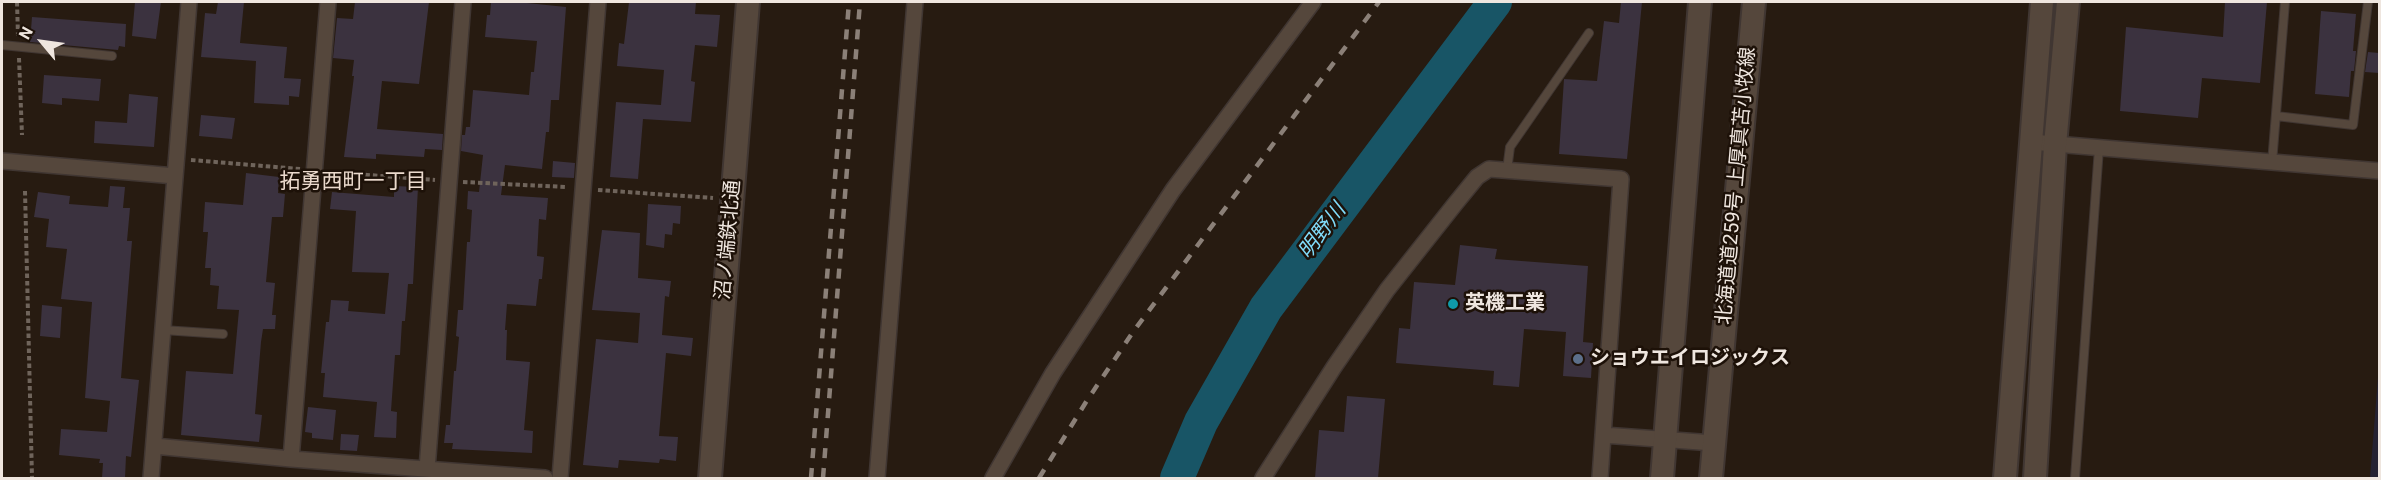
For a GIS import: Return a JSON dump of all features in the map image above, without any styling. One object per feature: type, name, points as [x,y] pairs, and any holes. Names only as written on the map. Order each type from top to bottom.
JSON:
[{"type":"street","points":[[151,478],[189,2]]},
{"type":"street","points":[[291,459],[328,2]]},
{"type":"street","points":[[428,469],[464,2]]},
{"type":"street","points":[[560,478],[598,2]]},
{"type":"street","name":"沼ノ端鉄北通","points":[[710,478],[748,2]]},
{"type":"street","points":[[877,478],[915,2]]},
{"type":"street","points":[[993,478],[1053,373],[1167,200],[1313,2]]},
{"type":"street","points":[[1662,478],[1700,2]]},
{"type":"street","name":"北海道道259号 上厚真苫小牧線","points":[[1711,478],[1754,2]]},
{"type":"street","points":[[2005,478],[2042,2]]},
{"type":"street","points":[[2035,478],[2055,145],[2068,2]]},
{"type":"street","points":[[2031,142],[2379,171]]},
{"type":"street","points":[[2,161],[175,176]]},
{"type":"street","points":[[1263,478],[1367,319],[1455,204],[1477,177],[1489,169],[1621,179],[1600,478]]},
{"type":"street","points":[[1603,435],[1714,443]]},
{"type":"street","points":[[154,447],[545,478]]},
{"type":"lane","points":[[2272,163],[2285,2]]},
{"type":"lane","points":[[2276,116],[2353,125],[2368,2]]},
{"type":"lane","points":[[1507,170],[1510,147],[1589,33]]},
{"type":"lane","points":[[2,45],[112,56]]},
{"type":"lane","points":[[2074,478],[2099,148]]},
{"type":"lane","points":[[163,330],[223,334]]},
{"type":"path","points":[[17,2],[22,135]]},
{"type":"path","points":[[177,159],[450,181],[714,198],[713,210]]},
{"type":"path","points":[[25,191],[32,478]]},
{"type":"shaded area","points":[[2379,364],[2379,478],[2370,478]]},
{"type":"building","points":[[135,2],[161,2],[156,39],[132,36]]},
{"type":"building","points":[[218,2],[244,2],[240,43],[287,47],[284,78],[301,79],[299,97],[289,96],[289,105],[254,103],[256,61],[201,57],[205,13],[216,14]]},
{"type":"building","points":[[355,2],[429,2],[419,84],[382,81],[377,129],[443,134],[442,150],[425,149],[424,157],[376,154],[376,159],[344,157],[354,60],[333,58],[337,18],[353,19]]},
{"type":"building","points":[[491,2],[527,2],[566,7],[559,100],[551,100],[549,132],[546,132],[542,169],[505,165],[501,195],[548,198],[546,220],[539,219],[537,256],[544,257],[536,306],[507,304],[505,330],[507,330],[506,360],[530,362],[524,430],[533,431],[532,453],[452,449],[453,443],[444,443],[446,425],[450,425],[459,337],[456,336],[458,310],[463,310],[467,242],[470,242],[472,210],[467,209],[468,191],[479,192],[483,155],[461,151],[462,135],[465,135],[466,127],[470,127],[473,90],[529,95],[531,72],[534,72],[537,41],[485,37]]},
{"type":"building","points":[[629,2],[696,2],[695,14],[720,15],[717,47],[695,45],[691,81],[695,82],[691,122],[643,119],[638,179],[610,177],[616,102],[661,105],[664,70],[617,66],[619,43],[624,44]]},
{"type":"building","points":[[1621,2],[1642,2],[1627,159],[1559,154],[1564,79],[1597,81],[1604,21],[1619,23]]},
{"type":"building","points":[[2225,2],[2267,2],[2260,83],[2202,78],[2198,118],[2120,111],[2126,27],[2223,37]]},
{"type":"building","points":[[2321,11],[2356,14],[2353,51],[2356,51],[2354,71],[2351,71],[2349,97],[2315,94]]},
{"type":"building","points":[[32,17],[126,24],[125,47],[119,46],[118,50],[30,42]]},
{"type":"building","points":[[2368,52],[2379,53],[2379,73],[2365,72]]},
{"type":"building","points":[[44,75],[101,79],[99,101],[62,98],[62,105],[42,103]]},
{"type":"building","points":[[129,94],[158,97],[154,147],[94,143],[95,121],[127,123]]},
{"type":"building","points":[[201,115],[235,118],[232,139],[199,136]]},
{"type":"building","points":[[553,161],[575,163],[574,178],[552,177]]},
{"type":"building","points":[[246,173],[279,177],[278,193],[285,194],[283,217],[272,217],[266,282],[275,283],[272,315],[276,315],[275,329],[263,329],[261,342],[255,414],[262,415],[259,442],[181,435],[186,371],[233,374],[239,310],[217,309],[219,286],[210,285],[211,268],[205,268],[208,232],[203,232],[205,202],[243,205]]},
{"type":"building","points":[[110,186],[125,187],[123,208],[130,208],[127,241],[132,241],[121,378],[139,380],[131,457],[126,456],[125,478],[102,478],[103,463],[99,463],[100,459],[59,455],[61,429],[107,432],[110,401],[85,398],[92,302],[61,299],[67,249],[46,247],[49,219],[34,217],[38,192],[70,196],[69,204],[108,207]]},
{"type":"building","points":[[394,186],[418,187],[413,284],[408,284],[405,321],[402,321],[400,355],[395,355],[391,411],[397,412],[396,438],[374,437],[377,402],[323,397],[325,373],[321,373],[326,322],[329,322],[331,300],[349,301],[348,311],[385,314],[389,273],[352,272],[356,211],[330,209],[332,192],[394,197]]},
{"type":"building","points":[[648,204],[681,206],[680,224],[673,223],[672,235],[665,234],[664,248],[646,245]]},
{"type":"building","points":[[602,230],[640,233],[638,278],[671,281],[669,297],[665,296],[662,335],[693,338],[691,356],[666,353],[659,436],[678,437],[676,461],[660,459],[659,463],[619,460],[618,468],[583,465],[596,339],[638,343],[640,313],[592,310]]},
{"type":"building","points":[[1460,245],[1497,249],[1495,259],[1588,266],[1583,342],[1593,343],[1591,378],[1563,376],[1566,332],[1524,329],[1519,387],[1493,385],[1494,371],[1396,363],[1399,328],[1410,329],[1414,282],[1455,285]]},
{"type":"building","points":[[42,305],[62,307],[60,338],[40,336]]},
{"type":"building","points":[[1347,396],[1385,399],[1378,478],[1315,478],[1319,430],[1344,432]]},
{"type":"building","points":[[308,407],[336,410],[333,440],[312,438],[312,433],[305,432]]},
{"type":"building","points":[[341,434],[359,435],[357,451],[340,450]]},
{"type":"waterway","name":"明野川","points":[[1177,478],[1201,422],[1266,308],[1495,2]]},
{"type":"railway","points":[[811,478],[849,2]]},
{"type":"railway","points":[[823,478],[860,2]]},
{"type":"railway","points":[[1039,478],[1133,332],[1379,2]]},
{"type":"place","name":"英機工業","points":[[1453,304]]},
{"type":"place","name":"ショウエイロジックス","points":[[1578,359]]},
{"type":"district","name":"拓勇西町一丁目","points":[[353,183]]}]
